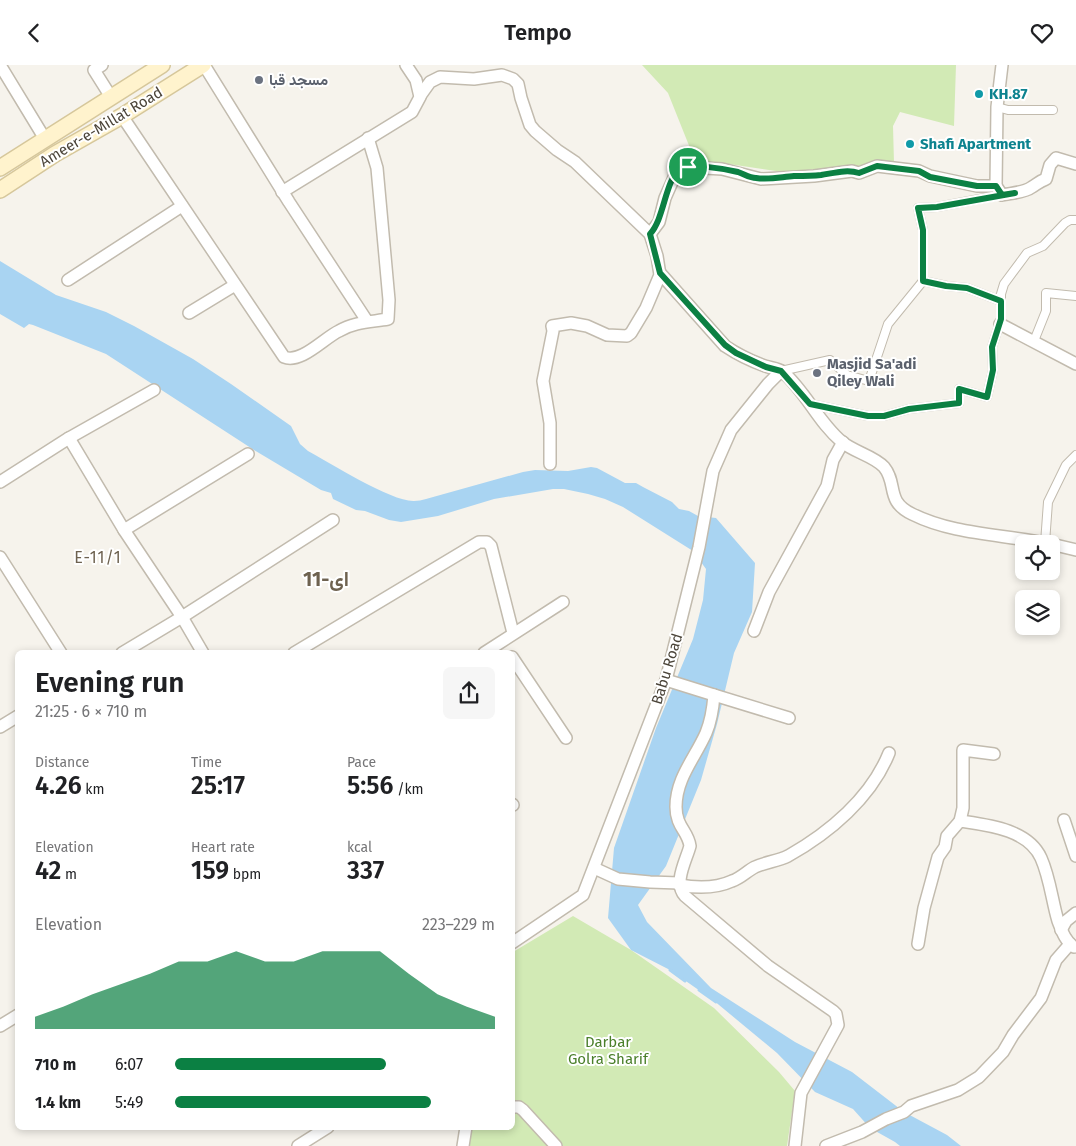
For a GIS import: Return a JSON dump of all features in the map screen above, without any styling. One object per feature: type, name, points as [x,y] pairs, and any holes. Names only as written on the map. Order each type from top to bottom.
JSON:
[{"type":"main road","name":"Ameer-e-Millat Road","points":[[0,168],[162,65]]},
{"type":"main road","name":"Ameer-e-Millat Road","points":[[0,189],[204,65]]},
{"type":"street","points":[[0,65],[45,139]]},
{"type":"street","points":[[102,65],[94,70],[111,97]]},
{"type":"street","points":[[204,65],[282,192],[367,321]]},
{"type":"street","points":[[406,65],[416,80],[420,96]]},
{"type":"street","points":[[1002,65],[997,107],[996,186],[1002,195],[1015,193]]},
{"type":"street","points":[[282,192],[412,112],[420,96],[430,83],[440,77],[474,79],[502,75],[513,79],[518,84],[530,125],[535,131],[557,150],[575,161],[650,234],[660,273],[725,345],[736,353],[766,367],[781,371],[830,360],[847,375],[869,381],[888,324],[923,281],[923,230],[918,208],[937,207],[1025,191],[1035,183],[1046,179],[1050,165],[1056,158],[1076,164]]},
{"type":"street","points":[[997,107],[1008,110],[1053,110]]},
{"type":"street","points":[[122,116],[284,357],[288,359],[294,359],[304,354],[339,330],[361,322],[388,319],[389,300],[377,168],[368,138]]},
{"type":"street","points":[[650,234],[659,222],[665,198],[676,173],[688,167],[722,169],[756,178],[771,179],[852,171],[859,173],[877,166],[919,171],[930,177],[977,186],[996,186]]},
{"type":"street","points":[[68,279],[182,206]]},
{"type":"street","points":[[810,404],[868,416],[884,416],[909,409],[959,403],[959,389],[987,397],[993,370],[992,347],[1000,324],[1004,284],[1016,269],[1022,257],[1043,246],[1065,223],[1070,220],[1076,220]]},
{"type":"street","points":[[550,464],[550,423],[543,381],[553,331],[552,326],[572,323],[587,326],[607,335],[627,336],[631,333],[646,308],[660,273]]},
{"type":"street","points":[[923,281],[967,288],[1001,301]]},
{"type":"street","points":[[189,313],[235,285]]},
{"type":"street","points":[[1034,341],[1046,311],[1046,293],[1076,295]]},
{"type":"street","points":[[1000,324],[1076,364]]},
{"type":"street","points":[[781,371],[833,433],[843,442],[884,467],[889,477],[894,497],[900,506],[910,514],[936,524],[1015,539]]},
{"type":"street","name":"Babu Road","points":[[515,941],[583,895],[666,680],[698,547],[713,471],[731,430],[768,383],[781,371]]},
{"type":"street","points":[[0,482],[69,438],[154,390]]},
{"type":"street","points":[[69,438],[124,531],[182,617],[201,650]]},
{"type":"street","points":[[754,631],[769,591],[827,486],[833,460],[843,442]]},
{"type":"street","points":[[124,531],[248,454]]},
{"type":"street","points":[[1048,535],[1048,502],[1066,465],[1076,455]]},
{"type":"street","points":[[127,650],[333,520]]},
{"type":"street","points":[[299,650],[479,542],[487,542],[491,546],[513,633]]},
{"type":"street","points":[[1060,547],[1076,550]]},
{"type":"street","points":[[0,557],[59,650]]},
{"type":"street","points":[[488,650],[563,602]]},
{"type":"street","points":[[501,641],[507,650]]},
{"type":"street","points":[[515,662],[566,738]]},
{"type":"street","points":[[666,680],[789,718]]},
{"type":"street","points":[[714,695],[707,730],[683,776],[677,796],[679,825],[690,846],[679,884],[681,892],[685,896],[748,950],[836,1014],[837,1029],[801,1093],[795,1146]]},
{"type":"street","points":[[0,727],[15,718]]},
{"type":"street","points":[[918,944],[924,907],[938,857],[944,849],[947,836],[960,821],[962,813],[963,750],[994,754]]},
{"type":"street","points":[[594,868],[618,879],[693,887],[725,883],[754,868],[787,856],[809,843],[837,821],[857,803],[874,782],[889,753]]},
{"type":"street","points":[[1064,820],[1076,856]]},
{"type":"street","points":[[826,1146],[852,1137],[904,1112],[911,1106],[958,1090],[979,1077],[994,1062],[1044,993],[1052,967],[1060,954],[1073,946],[1061,930],[1044,866],[1035,849],[1022,838],[1000,828],[960,821]]},
{"type":"street","points":[[1061,930],[1066,921],[1076,913]]},
{"type":"street","points":[[0,1026],[15,1017]]},
{"type":"street","points":[[515,1107],[523,1110],[556,1146]]},
{"type":"street","points":[[298,1146],[323,1130]]},
{"type":"street","points":[[463,1146],[466,1130]]},
{"type":"green space","points":[[642,65],[956,65],[954,126],[900,112],[893,126],[894,163],[783,172],[722,163],[696,163],[668,93]]},
{"type":"green space","name":"Darbar Golra Sharif","points":[[573,916],[631,950],[714,1008],[779,1072],[795,1091],[787,1146],[466,1146],[470,1130],[515,1130],[515,951]]},
{"type":"water","points":[[0,261],[56,295],[106,312],[193,359],[291,426],[300,444],[308,451],[361,481],[404,500],[418,501],[523,472],[535,470],[568,471],[591,467],[597,468],[625,483],[636,483],[672,502],[679,509],[689,511],[698,516],[716,518],[755,563],[752,612],[734,653],[701,780],[666,866],[638,905],[647,922],[711,988],[795,1042],[852,1072],[904,1112],[947,1135],[961,1146],[900,1146],[870,1128],[853,1109],[815,1092],[777,1053],[713,1000],[670,970],[631,950],[608,918],[614,848],[656,728],[693,639],[703,600],[706,569],[693,551],[623,507],[605,499],[564,489],[553,489],[494,499],[438,516],[401,522],[356,510],[333,499],[331,493],[321,490],[254,450],[106,354],[33,325],[29,324],[24,328],[0,314]]},
{"type":"waterway","points":[[670,970],[685,981]]},
{"type":"waterway","points":[[699,990],[716,1002]]},
{"type":"place","name":"مسجد قبا","points":[[259,80]]},
{"type":"place","name":"KH.87","points":[[979,94]]},
{"type":"place","name":"Shafi Apartment","points":[[910,144]]},
{"type":"place","name":"Masjid Sa'adi Qiley Wali","points":[[817,373]]},
{"type":"district","name":"E-11/1","points":[[98,557]]},
{"type":"district","name":"ای-11","points":[[326,579]]},
{"type":"route","points":[[877,166],[919,171],[930,177],[938,177],[977,186],[996,186],[1002,195],[1015,193],[937,207],[918,208],[923,230],[923,281],[967,288],[1001,301],[1000,326],[994,337],[992,347],[993,370],[987,397],[959,389],[959,403],[909,409],[884,416],[868,416],[810,404],[781,371],[766,367],[736,353],[725,345],[660,273],[657,255],[650,234],[659,222],[665,198],[676,173],[688,167],[722,169],[739,172],[751,177],[771,179],[852,171],[859,173],[877,166]]}]
